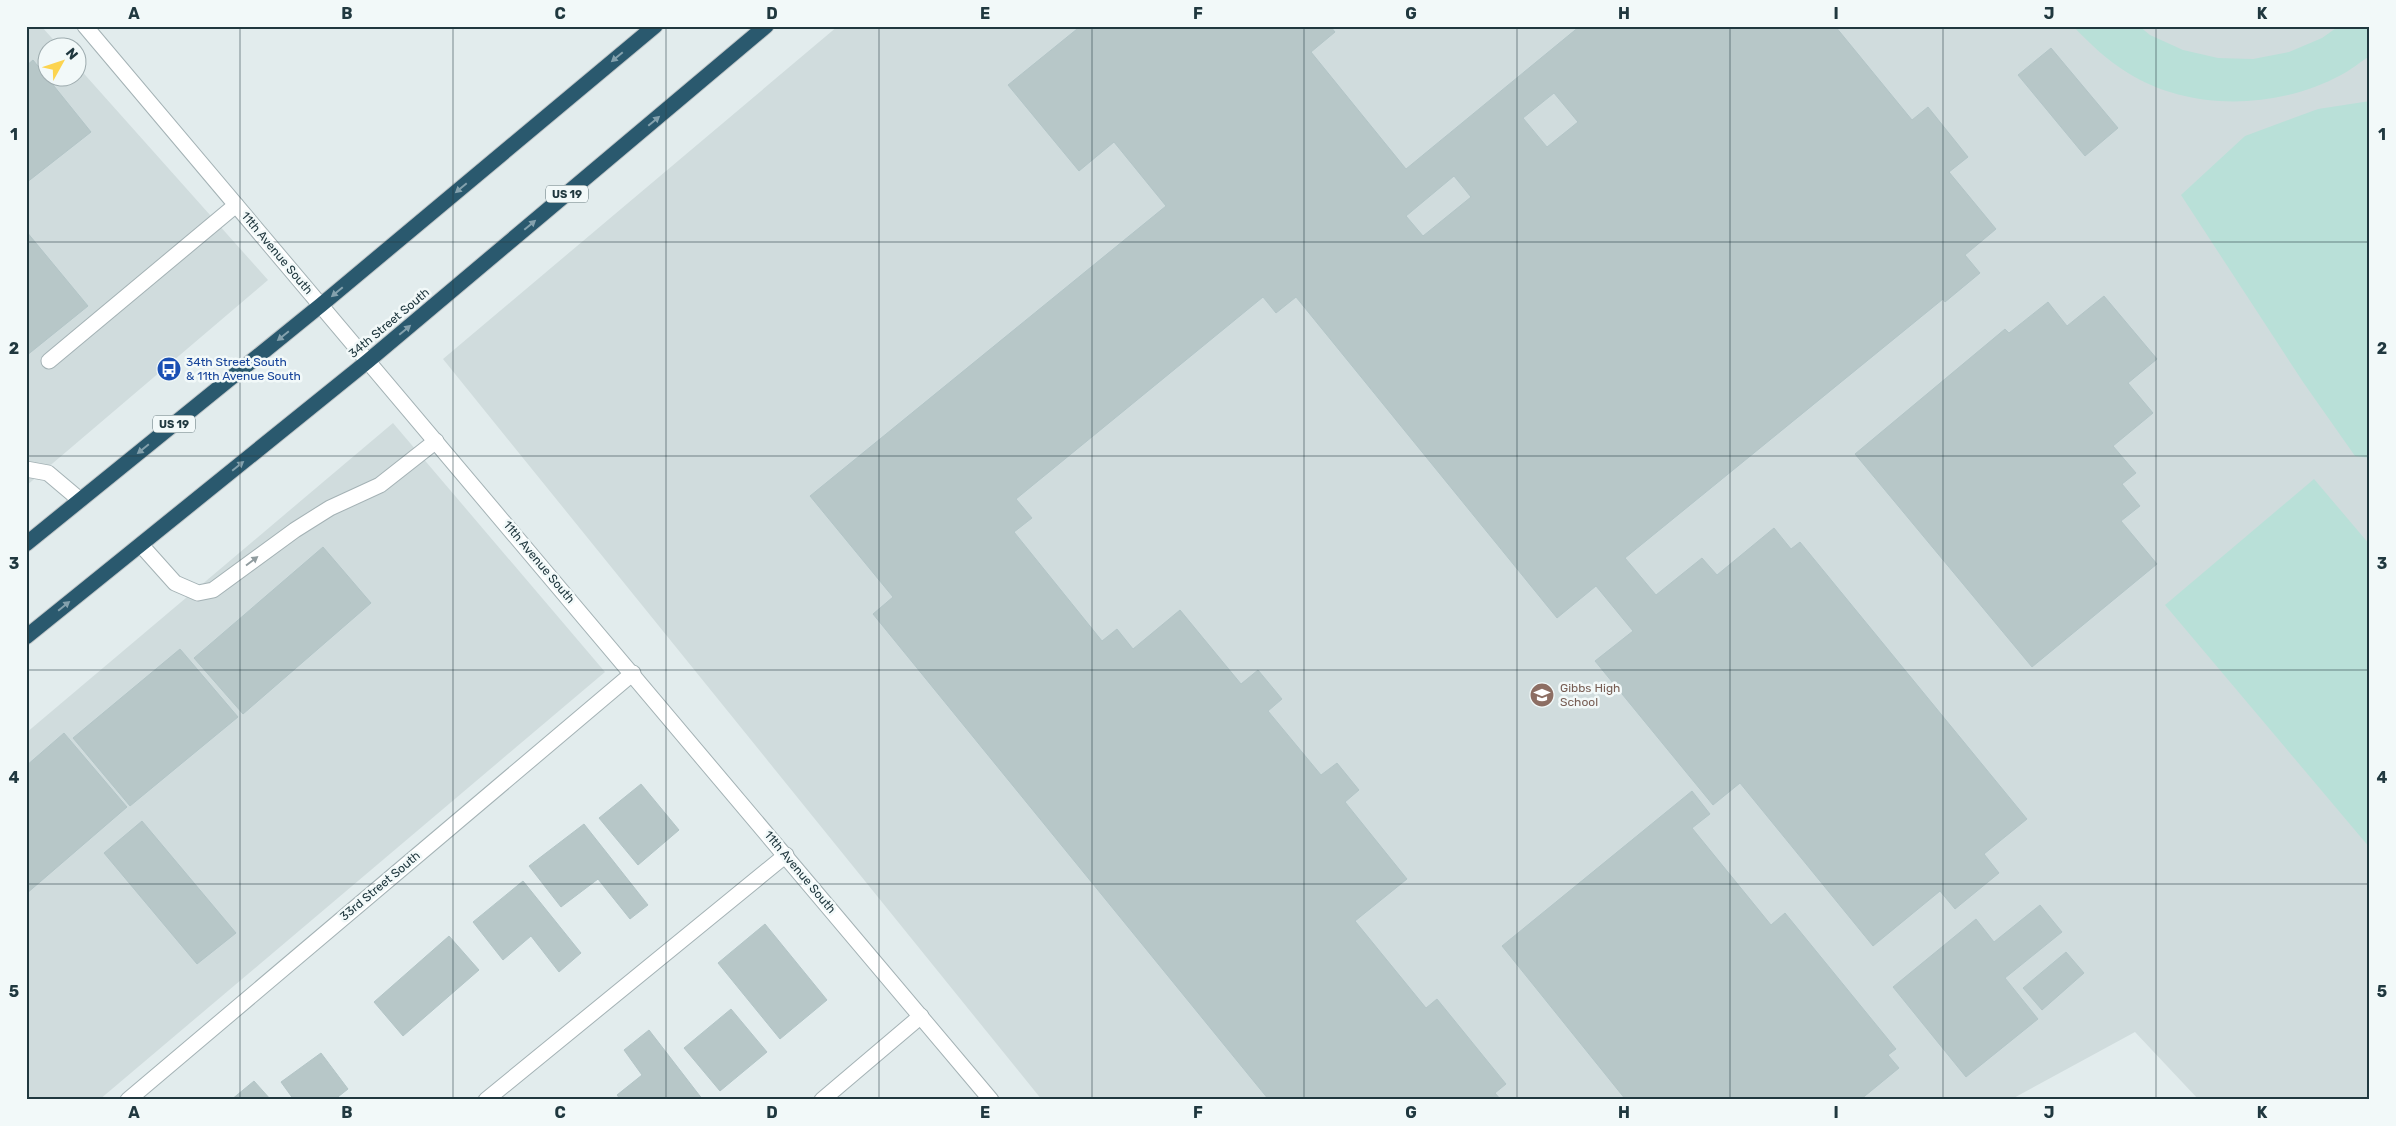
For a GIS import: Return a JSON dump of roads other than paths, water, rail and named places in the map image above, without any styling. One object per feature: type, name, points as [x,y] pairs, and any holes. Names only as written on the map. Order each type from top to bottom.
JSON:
[{"type":"highway","name":"US 19","points":[[26,544],[321,305],[655,26]]},
{"type":"highway","name":"34th Street South","points":[[26,637],[368,361],[766,26]]},
{"type":"street","name":"11th Avenue South","points":[[85,26],[633,673],[991,1100]]},
{"type":"street","points":[[49,361],[236,205]]},
{"type":"street","points":[[141,545],[175,583],[198,593],[213,590],[294,530],[330,508],[380,485],[436,441]]},
{"type":"street","points":[[26,469],[48,473],[80,500]]},
{"type":"street","name":"33rd Street South","points":[[128,1100],[633,673]]},
{"type":"street","points":[[486,1100],[786,855]]},
{"type":"street","points":[[822,1100],[921,1016]]},
{"type":"place","name":"34th Street South & 11th Avenue South","points":[[169,369]]},
{"type":"place","name":"Gibbs High School","points":[[1542,695]]}]
